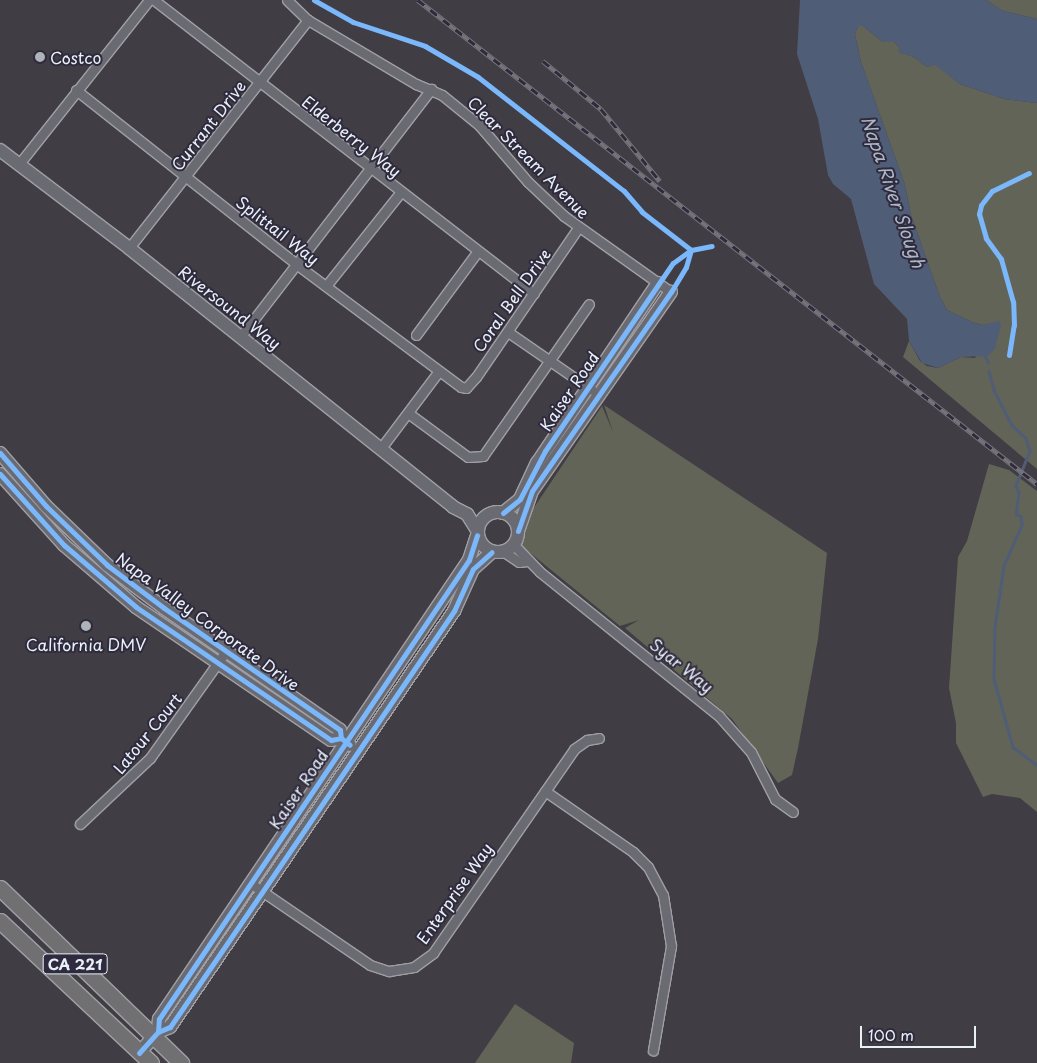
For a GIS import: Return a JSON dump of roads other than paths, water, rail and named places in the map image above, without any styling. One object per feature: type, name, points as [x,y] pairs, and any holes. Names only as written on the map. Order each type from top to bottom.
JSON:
[{"type":"main road","name":"CA 221","points":[[0,888],[155,1035],[181,1063]]},
{"type":"main road","name":"CA 221","points":[[0,921],[151,1063]]},
{"type":"street","points":[[18,164],[149,0]]},
{"type":"street","name":"Elderberry Way","points":[[154,0],[400,193],[534,294]]},
{"type":"street","name":"Clear Stream Avenue","points":[[287,0],[308,20],[416,84],[431,89],[478,124],[528,182],[578,228],[671,292]]},
{"type":"street","name":"Currant Drive","points":[[129,248],[308,20]]},
{"type":"street","points":[[241,336],[431,89]]},
{"type":"street","name":"Splittail Way","points":[[76,90],[296,264],[439,371],[466,388]]},
{"type":"street","name":"Riversound Way","points":[[0,150],[241,336],[439,493],[453,507],[467,514],[477,533]]},
{"type":"street","points":[[326,286],[400,193]]},
{"type":"street","name":"Coral Bell Drive","points":[[466,388],[508,332],[578,228]]},
{"type":"street","points":[[416,335],[478,251]]},
{"type":"street","name":"Kaiser Road","points":[[499,512],[520,499],[537,463],[658,283]]},
{"type":"street","name":"Kaiser Road","points":[[518,531],[532,491],[671,292]]},
{"type":"street","points":[[408,413],[468,457],[483,456],[589,304]]},
{"type":"street","points":[[508,332],[599,395]]},
{"type":"street","points":[[381,448],[439,371]]},
{"type":"street","name":"Napa Valley Corporate Drive","points":[[0,453],[46,506],[107,565],[340,730],[344,740],[357,750]]},
{"type":"street","name":"Napa Valley Corporate Drive","points":[[0,474],[52,532],[92,570],[136,607],[331,740],[344,740]]},
{"type":"street","name":"Riversound Way","points":[[439,493],[474,509],[499,512]]},
{"type":"street","points":[[499,512],[515,521],[518,531],[503,550],[482,546],[477,533],[483,518],[499,512]]},
{"type":"street","name":"Kaiser Road","points":[[155,1035],[159,1019],[344,740],[469,560],[477,533]]},
{"type":"street","name":"Kaiser Road","points":[[139,1053],[155,1035],[170,1027],[264,893],[357,750],[454,610],[473,568],[503,550]]},
{"type":"street","name":"Syar Way","points":[[503,550],[525,553],[527,561],[719,716],[751,752],[775,799],[794,812]]},
{"type":"street","name":"Latour Court","points":[[80,824],[150,758],[226,651]]},
{"type":"street","name":"Enterprise Way","points":[[250,883],[370,965],[389,971],[414,967],[432,953],[574,749],[587,740],[600,738]]},
{"type":"street","points":[[545,791],[633,852],[648,867],[663,895],[671,946],[653,1050]]},
{"type":"water","points":[[800,0],[986,0],[1003,11],[1037,19],[1037,103],[1004,99],[960,84],[935,65],[927,67],[914,57],[898,52],[900,48],[894,42],[883,42],[863,26],[858,26],[855,34],[861,62],[905,185],[911,215],[940,297],[947,310],[972,322],[982,325],[999,321],[1001,325],[995,349],[988,356],[961,357],[938,368],[922,363],[909,341],[907,319],[874,284],[851,199],[833,184],[828,175],[818,119],[797,54]]},
{"type":"waterway","name":"Napa River Slough","points":[[985,355],[988,362]]},
{"type":"waterway","points":[[989,371],[994,390],[1012,425],[1026,438],[1030,451],[1016,486],[1019,493],[1016,514],[1021,516],[1022,525],[1004,566],[995,628],[994,679],[1013,747],[1037,765]]},
{"type":"railway","points":[[418,0],[1037,484]]},
{"type":"railway","points":[[543,61],[601,109],[660,181]]},
{"type":"place","name":"Costco","points":[[40,57]]},
{"type":"place","name":"California DMV","points":[[86,626]]}]
